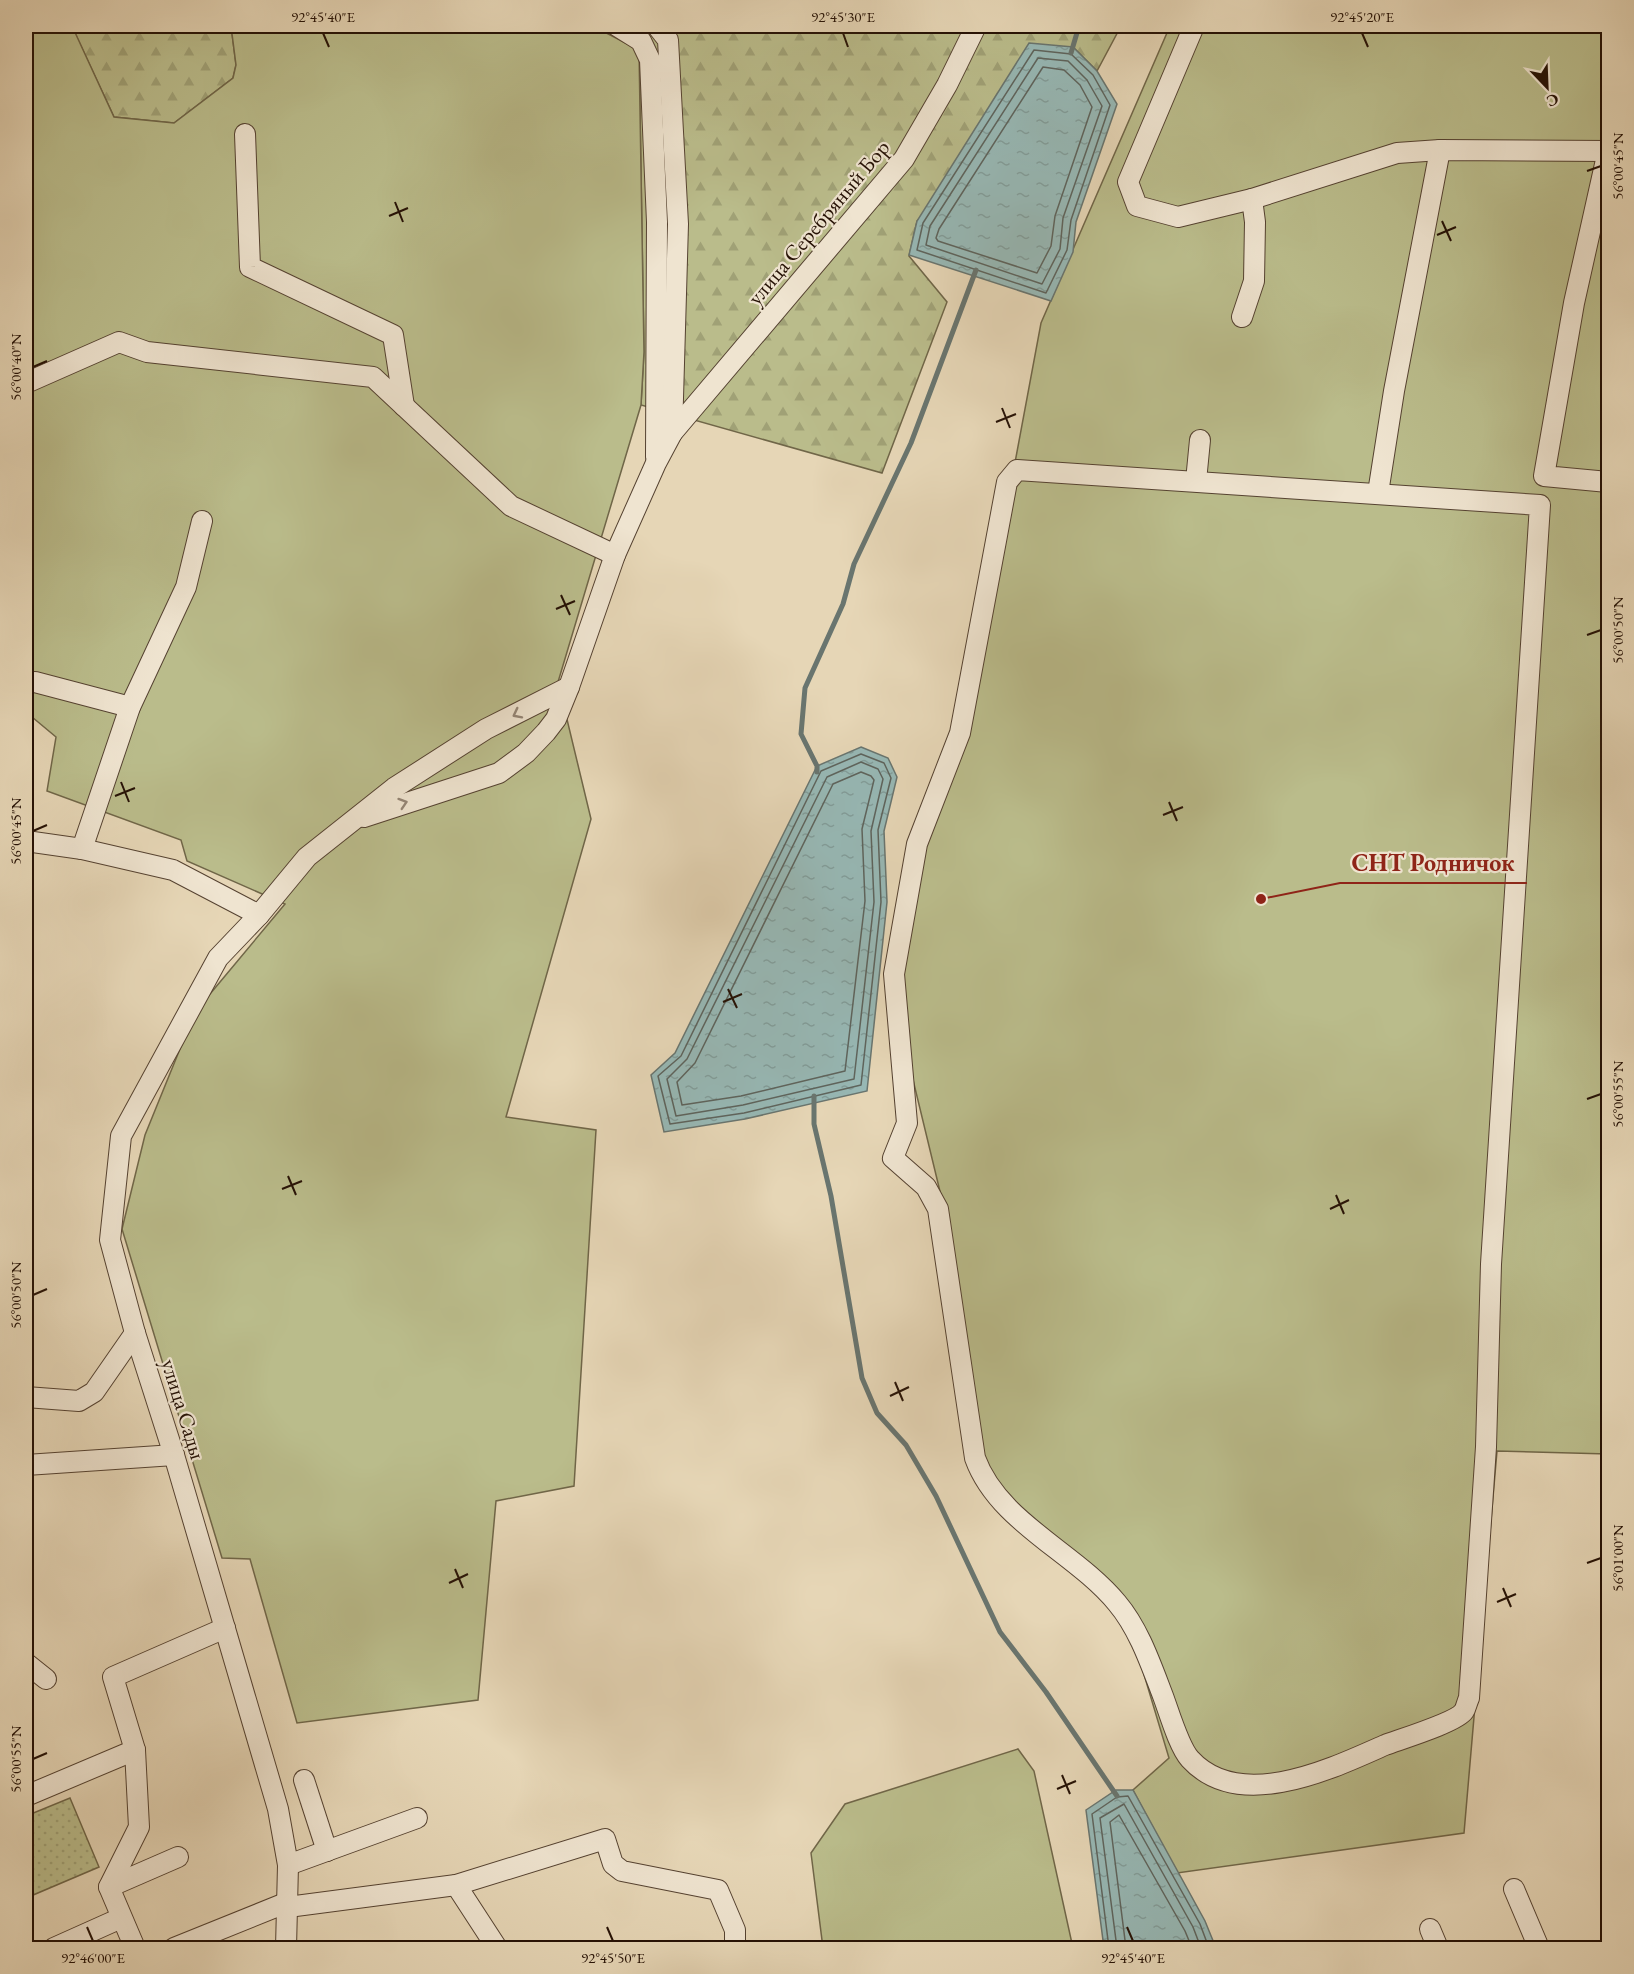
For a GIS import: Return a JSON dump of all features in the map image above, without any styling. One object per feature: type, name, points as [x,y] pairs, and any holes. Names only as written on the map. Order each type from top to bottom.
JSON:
[{"type":"street","points":[[617,26],[641,41],[650,60],[657,222],[656,463]]},
{"type":"street","name":"улица Серебряный Бор","points":[[672,433],[904,159],[948,85],[976,26]]},
{"type":"street","points":[[1194,26],[1128,182],[1131,197],[1137,206],[1178,217],[1252,199],[1397,153],[1440,150],[1608,151],[1574,303],[1544,476],[1608,482]]},
{"type":"street","points":[[347,822],[499,773],[526,753],[546,732],[556,720],[569,687],[615,555],[672,433],[678,224],[665,30]]},
{"type":"street","points":[[245,134],[250,267],[393,335],[404,406]]},
{"type":"street","points":[[1378,494],[1394,391],[1440,150]]},
{"type":"street","points":[[1242,317],[1254,281],[1255,222],[1252,199]]},
{"type":"street","points":[[26,383],[119,342],[147,352],[373,377],[511,506],[615,555]]},
{"type":"street","points":[[1196,481],[1200,440]]},
{"type":"street","points":[[1017,470],[1196,481],[1540,506],[1491,1264],[1486,1447],[1469,1698],[1464,1711],[1453,1720],[1414,1733],[1314,1775],[1280,1784],[1223,1782],[1189,1759],[1144,1648],[1117,1603],[1004,1504],[980,1473],[975,1458],[938,1209],[926,1187],[894,1158],[907,1124],[894,974],[917,844],[960,733],[1008,482],[1017,470]]},
{"type":"street","points":[[82,849],[130,707],[186,587],[202,521]]},
{"type":"street","points":[[36,682],[130,707]]},
{"type":"street","name":"улица Сады","points":[[286,1948],[288,1865],[278,1809],[174,1455],[135,1333],[110,1240],[121,1136],[218,958],[259,915],[307,857],[347,822],[394,788],[486,729],[569,687]]},
{"type":"street","points":[[26,841],[82,849],[173,870],[259,915]]},
{"type":"street","points":[[26,1397],[79,1401],[94,1392],[135,1333]]},
{"type":"street","points":[[26,1465],[174,1455]]},
{"type":"street","points":[[135,1948],[110,1887],[139,1827],[135,1750],[113,1677],[225,1628]]},
{"type":"street","points":[[26,1663],[46,1679]]},
{"type":"street","points":[[26,1796],[135,1750]]},
{"type":"street","points":[[304,1780],[327,1851]]},
{"type":"street","points":[[288,1865],[417,1818]]},
{"type":"street","points":[[174,1948],[215,1941],[288,1904],[456,1885],[605,1839],[613,1864],[622,1871],[718,1890],[735,1930],[735,1948]]},
{"type":"street","points":[[110,1887],[178,1857]]},
{"type":"street","points":[[456,1885],[497,1948]]},
{"type":"street","points":[[1514,1889],[1539,1948]]},
{"type":"street","points":[[54,1948],[121,1918]]},
{"type":"street","points":[[1430,1929],[1438,1948]]},
{"type":"green space","points":[[26,26],[76,26],[73,28],[114,117],[174,123],[233,78],[236,65],[231,26],[593,26],[639,50],[644,352],[641,405],[558,682],[591,819],[506,1117],[596,1130],[574,1486],[496,1501],[478,1700],[297,1723],[250,1559],[222,1558],[122,1229],[145,1135],[195,1012],[285,904],[187,861],[181,840],[47,791],[56,737],[26,712]]},
{"type":"green space","points":[[231,26],[236,65],[233,78],[174,123],[114,117],[72,27]]},
{"type":"green space","points":[[593,26],[1121,26],[1097,71],[1073,47],[917,221],[909,256],[947,302],[882,473],[641,405],[644,352],[639,50]]},
{"type":"green space","points":[[1170,26],[1608,26],[1608,1454],[1497,1451],[1464,1833],[1177,1873],[1133,1790],[1169,1758],[1122,1601],[982,1474],[944,1208],[907,1055],[902,959],[927,840],[959,763],[1041,323]]},
{"type":"green space","points":[[1018,1749],[1034,1771],[1073,1948],[823,1948],[811,1853],[845,1804]]},
{"type":"green space","points":[[70,1798],[99,1867],[26,1898],[26,1816]]},
{"type":"water","points":[[1029,43],[1073,47],[1097,71],[1117,104],[1076,222],[1073,252],[1051,301],[909,255],[917,221]]},
{"type":"water","points":[[861,747],[888,758],[897,777],[884,831],[887,902],[867,1091],[745,1119],[664,1132],[651,1075],[675,1053],[817,766]]},
{"type":"water","points":[[1116,1790],[1133,1790],[1205,1921],[1216,1948],[1104,1948],[1086,1810]]},
{"type":"waterway","points":[[1071,53],[1079,26]]},
{"type":"waterway","points":[[817,772],[817,766],[801,734],[805,688],[843,604],[854,564],[911,443],[976,270]]},
{"type":"waterway","points":[[814,1096],[814,1124],[831,1196],[862,1378],[877,1413],[906,1445],[936,1496],[1000,1632],[1046,1692],[1117,1796]]},
{"type":"place","name":"СНТ Родничок","points":[[1261,899]]}]
